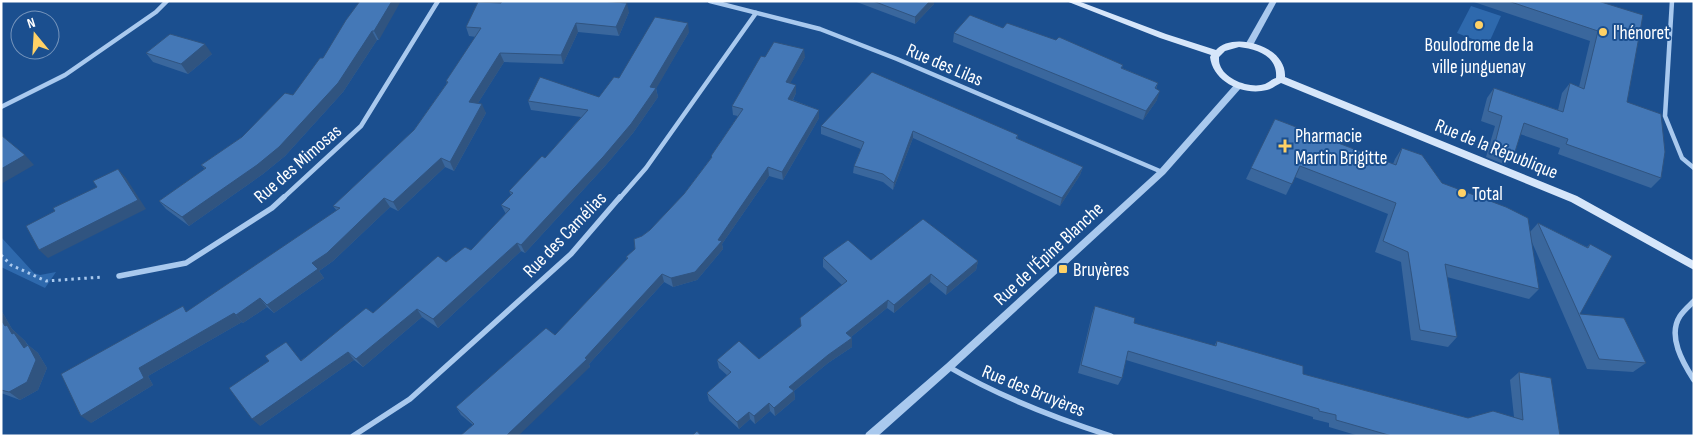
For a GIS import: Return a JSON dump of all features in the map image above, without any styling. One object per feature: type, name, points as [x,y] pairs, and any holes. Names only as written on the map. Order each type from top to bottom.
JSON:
[{"type":"main road","points":[[1070,1],[1163,36],[1190,43],[1216,53]]},
{"type":"main road","points":[[1229,45],[1249,45],[1259,48],[1276,59],[1281,73],[1280,79],[1267,87],[1258,89],[1238,86],[1220,74],[1214,67],[1216,53],[1229,45]]},
{"type":"main road","name":"Rue de la République","points":[[1280,79],[1574,199],[1694,266]]},
{"type":"street","points":[[1,108],[65,75],[156,12],[167,1]]},
{"type":"street","name":"Rue des Mimosas","points":[[119,276],[186,263],[272,208],[361,126],[438,1]]},
{"type":"street","name":"Rue des Lilas","points":[[710,1],[820,29],[897,59],[1162,172]]},
{"type":"street","points":[[1249,45],[1274,1]]},
{"type":"street","points":[[1672,1],[1666,116],[1682,158],[1694,168]]},
{"type":"street","name":"Rue des Camélias","points":[[353,436],[410,399],[571,254],[646,168],[756,13]]},
{"type":"street","name":"Rue de l'Épine Blanche","points":[[870,436],[949,367],[1162,172],[1238,86]]},
{"type":"street","points":[[1694,300],[1678,318],[1675,337],[1686,368],[1694,380]]},
{"type":"street","name":"Rue des Bruyères","points":[[949,367],[979,386],[1067,422],[1111,436]]},
{"type":"path","points":[[1,255],[11,265],[46,281],[119,276]]},
{"type":"shaded area","name":"Boulodrome de la ville junguenay","points":[[1471,6],[1501,16],[1488,45],[1457,33]]},
{"type":"shaded area","points":[[1,237],[34,273],[40,275],[56,272],[45,288],[1,267]]},
{"type":"building","points":[[360,1],[392,1],[338,83],[279,147],[257,165],[182,217],[159,201],[206,168],[201,165],[242,137],[285,93],[293,95],[320,58],[323,58]]},
{"type":"building","points":[[502,1],[601,1],[627,3],[616,27],[576,23],[561,55],[500,53],[469,102],[482,104],[450,162],[441,158],[393,202],[384,198],[327,253],[312,263],[318,269],[267,305],[260,298],[236,315],[234,313],[139,368],[144,378],[81,416],[61,374],[183,306],[186,312],[340,208],[333,206],[414,130],[448,82],[446,81],[481,28],[466,27],[478,2],[501,3]]},
{"type":"building","points":[[873,1],[930,1],[915,17]]},
{"type":"building","points":[[1508,1],[1598,1],[1643,15],[1627,102],[1661,114],[1665,152],[1661,178],[1566,144],[1568,139],[1524,123],[1514,155],[1494,147],[1502,116],[1488,111],[1494,88],[1563,112],[1570,83],[1584,89],[1598,31]]},
{"type":"building","points":[[970,15],[1003,28],[1007,23],[1056,40],[1059,37],[1123,65],[1121,68],[1158,83],[1155,88],[1160,91],[1146,111],[954,33]]},
{"type":"building","points":[[655,17],[688,23],[650,87],[656,88],[631,124],[603,157],[521,245],[517,243],[433,319],[417,309],[356,359],[348,352],[252,419],[229,388],[269,361],[265,356],[286,342],[301,361],[366,308],[373,313],[438,256],[446,262],[465,247],[471,250],[510,209],[501,205],[513,193],[509,191],[542,156],[545,158],[588,110],[528,101],[540,77],[599,97],[614,77],[619,78]]},
{"type":"building","points":[[170,34],[205,44],[181,64],[146,53]]},
{"type":"building","points":[[774,42],[804,49],[786,82],[796,85],[788,99],[819,110],[782,172],[768,167],[718,240],[722,241],[695,272],[671,278],[662,274],[585,358],[587,359],[506,436],[460,436],[474,424],[456,407],[546,328],[555,335],[628,258],[626,257],[635,249],[634,239],[650,230],[684,194],[712,157],[743,109],[732,106],[761,56],[765,57]]},
{"type":"building","points":[[872,72],[1018,135],[1016,138],[1083,167],[1062,198],[913,131],[894,183],[883,174],[854,166],[864,142],[821,126]]},
{"type":"building","points":[[1275,119],[1396,165],[1402,148],[1422,155],[1442,183],[1506,207],[1528,218],[1539,289],[1445,264],[1457,337],[1420,330],[1408,252],[1383,241],[1396,203],[1300,166],[1292,184],[1251,168]]},
{"type":"building","points":[[1,135],[25,155],[1,169]]},
{"type":"building","points":[[118,169],[138,200],[39,250],[26,226],[55,211],[53,208],[97,187],[93,181]]},
{"type":"building","points":[[923,219],[978,261],[947,287],[931,274],[894,305],[888,300],[846,333],[852,338],[789,387],[794,391],[774,408],[769,403],[754,416],[749,412],[737,422],[707,393],[731,372],[717,360],[739,341],[759,359],[801,326],[800,318],[847,281],[823,258],[848,240],[871,260]]},
{"type":"building","points":[[1538,223],[1588,248],[1590,244],[1612,256],[1580,314],[1624,318],[1646,363],[1599,359]]},
{"type":"building","points":[[1095,306],[1135,318],[1134,323],[1216,346],[1217,341],[1303,366],[1303,374],[1468,418],[1493,411],[1523,420],[1519,372],[1551,378],[1560,436],[1392,436],[1336,420],[1336,415],[1319,411],[1319,409],[1128,351],[1122,378],[1081,365]]},
{"type":"building","points":[[1,320],[5,326],[7,325],[12,334],[14,333],[24,348],[28,345],[36,360],[27,382],[9,392],[1,390]]},
{"type":"building","points":[[697,431],[701,436],[692,436]]},
{"type":"place","name":"Boulodrome de la ville junguenay","points":[[1479,25]]},
{"type":"place","name":"l'hénoret","points":[[1603,32]]},
{"type":"place","name":"Pharmacie Martin Brigitte","points":[[1285,146]]},
{"type":"place","name":"Total","points":[[1462,193]]},
{"type":"place","name":"Bruyères","points":[[1063,269]]}]
